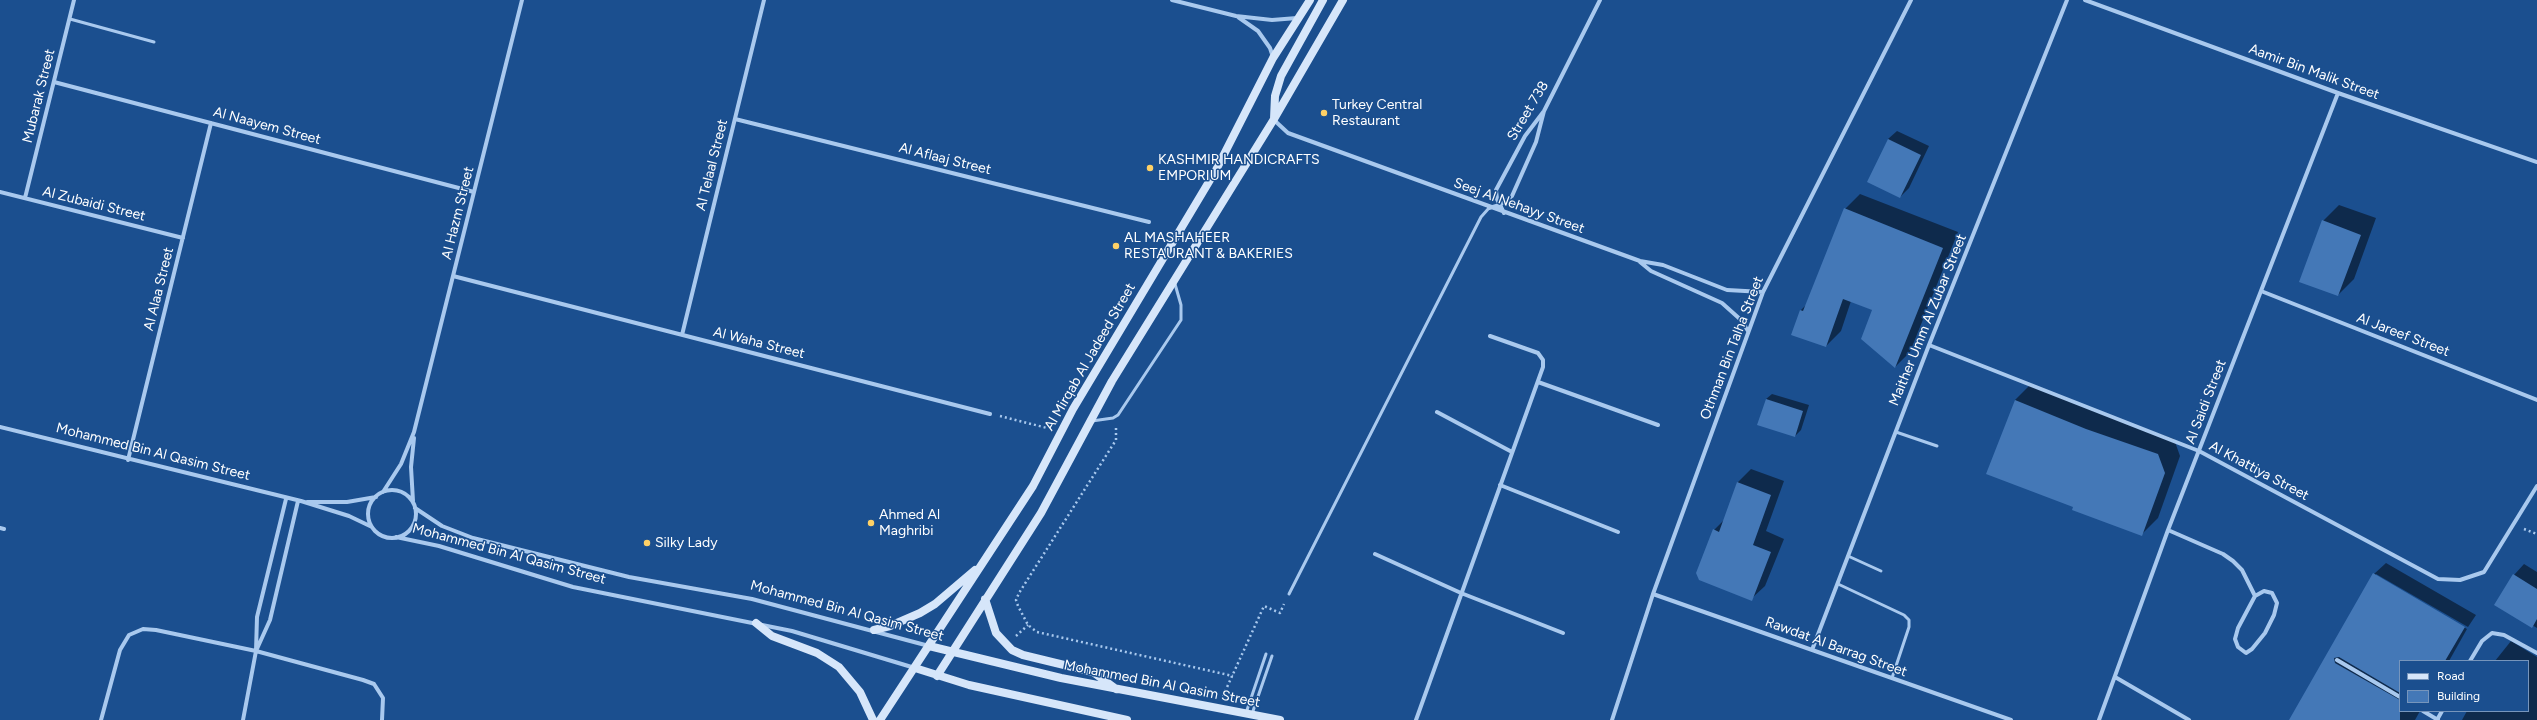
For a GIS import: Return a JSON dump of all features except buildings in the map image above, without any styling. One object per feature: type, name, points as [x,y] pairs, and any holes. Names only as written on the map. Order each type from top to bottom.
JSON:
[{"type":"street","name":"Mubarak Street","points":[[25,198],[74,0]]},
{"type":"street","name":"Al Hazm Street","points":[[383,492],[401,464],[414,432],[522,0]]},
{"type":"street","name":"Al Telaal Street","points":[[682,335],[764,0]]},
{"type":"street","points":[[1172,0],[1236,16],[1272,20],[1299,18]]},
{"type":"street","points":[[1193,5],[1194,0]]},
{"type":"street","name":"Al Mirqab Al Jadeed Street","points":[[880,720],[1033,486],[1060,431],[1227,151],[1274,58],[1310,0]]},
{"type":"street","points":[[1274,119],[1275,96],[1281,76],[1323,0]]},
{"type":"street","points":[[937,676],[1041,513],[1088,422],[1274,119],[1343,0]]},
{"type":"street","name":"Street 738","points":[[1504,212],[1500,205],[1496,190],[1525,136],[1544,111],[1600,0]]},
{"type":"street","name":"Othman Bin Talha Street","points":[[1612,720],[1653,594],[1763,292],[1911,0]]},
{"type":"street","name":"Maither Umm Al Zubar Street","points":[[1812,650],[1930,344],[2067,0]]},
{"type":"street","name":"Aamir Bin Malik Street","points":[[2085,0],[2338,93],[2537,162]]},
{"type":"street","points":[[1236,16],[1258,31],[1270,48],[1274,58]]},
{"type":"street","name":"Al Naayem Street","points":[[54,82],[474,192]]},
{"type":"street","name":"Al Saidi Street","points":[[2099,720],[2168,530],[2338,93]]},
{"type":"street","points":[[1489,208],[1500,205],[1512,196],[1530,157],[1544,111]]},
{"type":"street","name":"Al Aflaaj Street","points":[[735,119],[1149,222]]},
{"type":"street","name":"Seej Al Nehayy Street","points":[[1274,119],[1288,134],[1489,208],[1640,261],[1663,265],[1727,290],[1763,292]]},
{"type":"street","name":"Al Alaa Street","points":[[128,460],[211,123]]},
{"type":"street","name":"Al Zubaidi Street","points":[[0,192],[182,238]]},
{"type":"street","points":[[1640,261],[1652,271],[1722,304],[1741,320],[1748,331]]},
{"type":"street","name":"Al Waha Street","points":[[453,276],[990,414]]},
{"type":"street","name":"Al Jareef Street","points":[[2261,291],[2537,400]]},
{"type":"street","points":[[1416,720],[1543,367],[1542,356],[1490,336]]},
{"type":"street","name":"Al Khattiya Street","points":[[1930,344],[2199,451],[2438,579],[2460,580],[2484,572],[2537,486]]},
{"type":"street","points":[[1538,382],[1658,425]]},
{"type":"street","points":[[1437,412],[1512,452]]},
{"type":"street","name":"Mohammed Bin Al Qasim Street","points":[[0,428],[286,499],[299,501],[347,502],[376,496]]},
{"type":"street","name":"Al Hazm Street","points":[[414,432],[411,467],[414,505]]},
{"type":"street","points":[[1500,485],[1618,532]]},
{"type":"street","points":[[397,490],[403,493],[414,505],[416,515],[410,530],[396,537],[383,536],[372,527],[368,511],[376,496],[383,492],[397,490]]},
{"type":"street","points":[[243,720],[256,652],[257,616],[286,499]]},
{"type":"street","points":[[256,652],[270,620],[299,501]]},
{"type":"street","name":"Mohammed Bin Al Qasim Street","points":[[299,501],[349,516],[372,527]]},
{"type":"street","name":"Mohammed Bin Al Qasim Street","points":[[414,505],[442,526],[474,538],[629,578],[728,593],[874,630],[952,652],[1116,689],[1280,720]]},
{"type":"street","points":[[2168,530],[2223,554],[2233,561],[2242,570],[2256,596]]},
{"type":"street","name":"Mohammed Bin Al Qasim Street","points":[[396,537],[438,546],[586,590],[756,623],[828,641],[969,685],[1127,720]]},
{"type":"street","points":[[1375,554],[1461,593],[1563,633]]},
{"type":"street","points":[[874,630],[895,625],[920,614],[935,604],[983,563]]},
{"type":"street","points":[[2264,591],[2272,593],[2276,603],[2274,615],[2265,633],[2252,649],[2246,653],[2238,647],[2235,639],[2238,628],[2256,596],[2264,591]]},
{"type":"street","name":"Rawdat Al Barrag Street","points":[[1653,594],[2011,720]]},
{"type":"street","points":[[985,599],[996,633],[1012,650],[1023,656],[1093,672],[1116,689]]},
{"type":"street","points":[[756,623],[772,636],[817,654],[839,667],[860,692],[872,720]]},
{"type":"street","points":[[101,720],[120,650],[129,636],[143,629],[156,630],[256,652],[374,684],[383,698],[382,720]]},
{"type":"street","points":[[2471,660],[2482,641],[2492,633],[2504,635],[2537,653]]},
{"type":"street","points":[[2337,660],[2399,696]]},
{"type":"street","points":[[2115,677],[2189,720]]},
{"type":"street","points":[[2425,712],[2437,720]]},
{"type":"lane","points":[[70,19],[154,42]]},
{"type":"lane","points":[[1289,594],[1481,217],[1489,208]]},
{"type":"lane","points":[[1088,422],[1114,418],[1122,410],[1181,320],[1181,305],[1174,280]]},
{"type":"lane","points":[[1896,432],[1937,446]]},
{"type":"lane","points":[[1848,556],[1881,571]]},
{"type":"lane","points":[[1838,584],[1904,616],[1909,620],[1909,627],[1892,678]]},
{"type":"lane","points":[[1249,714],[1266,654]]},
{"type":"lane","points":[[1249,714],[1272,656]]},
{"type":"path","points":[[990,414],[1060,431]]},
{"type":"path","points":[[1114,418],[1118,433],[1116,440],[1019,593],[1016,600],[1018,606],[1028,625],[1037,632],[1233,676]]},
{"type":"path","points":[[1218,708],[1264,606],[1280,613],[1289,594]]},
{"type":"place","name":"Turkey Central Restaurant","points":[[1324,113]]},
{"type":"place","name":"KASHMIR HANDICRAFTS EMPORIUM","points":[[1150,168]]},
{"type":"place","name":"AL MASHAHEER RESTAURANT & BAKERIES","points":[[1116,246]]},
{"type":"place","name":"Ahmed Al Maghribi","points":[[871,523]]},
{"type":"place","name":"Silky Lady","points":[[647,543]]}]
